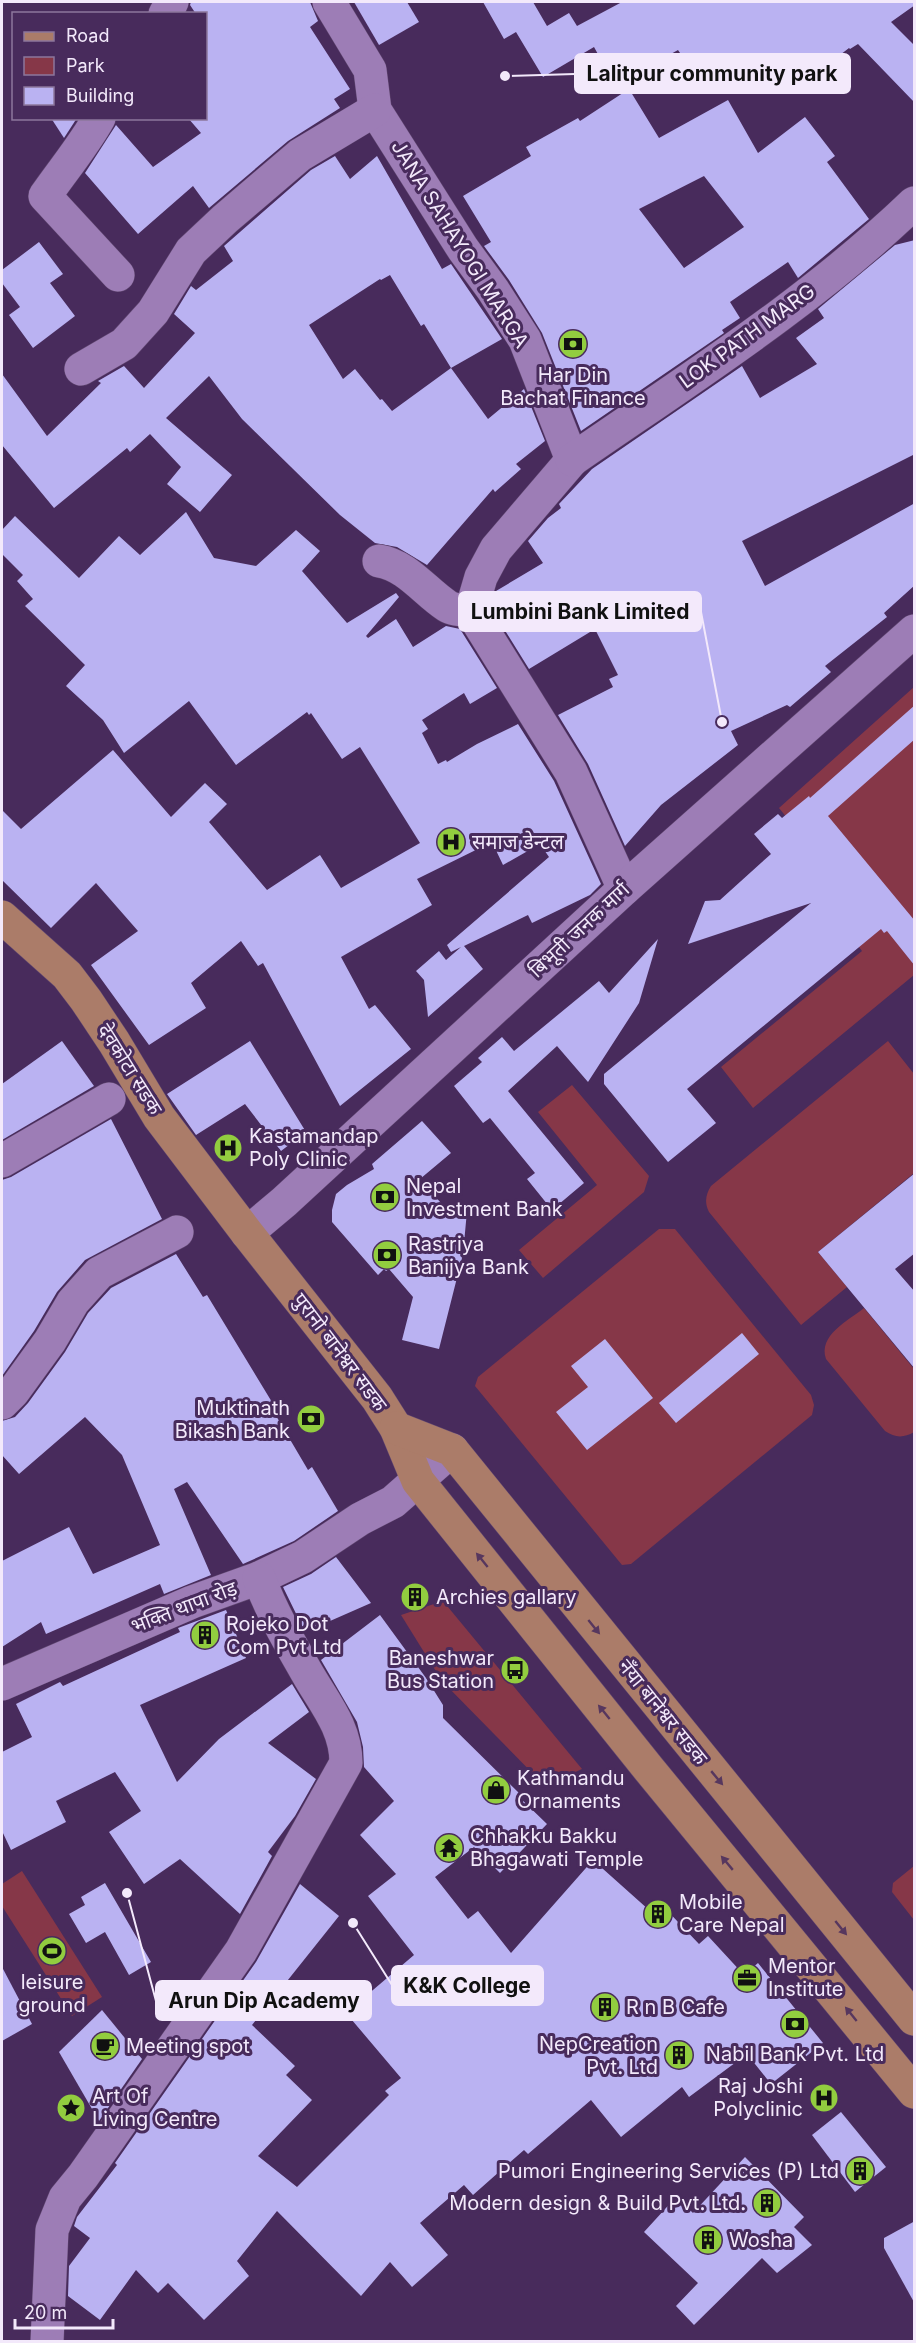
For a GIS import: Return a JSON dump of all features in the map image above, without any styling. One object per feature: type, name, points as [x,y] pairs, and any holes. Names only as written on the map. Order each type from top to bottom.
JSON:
[{"type":"main road","name":"देवकोटा सडक","points":[[2,917],[67,975],[114,1042],[159,1117],[247,1233]]},
{"type":"main road","name":"पुरानो बानेश्वर सडक","points":[[247,1233],[377,1398],[396,1428],[418,1481]]},
{"type":"main road","name":"नँया बानेश्वर सडक","points":[[396,1428],[452,1450],[915,2019]]},
{"type":"main road","points":[[418,1481],[648,1768],[915,2092]]},
{"type":"street","name":"JANA SAHAYOGI MARGA","points":[[329,2],[370,70],[375,110],[463,249],[525,340],[572,460]]},
{"type":"street","points":[[81,369],[124,344],[153,312],[191,251],[225,219],[300,155],[375,110]]},
{"type":"street","points":[[98,120],[90,135],[75,152],[45,196],[118,275]]},
{"type":"street","name":"LOK PATH MARG","points":[[572,460],[755,334],[871,245],[915,203]]},
{"type":"street","points":[[572,460],[496,549],[481,576],[471,611],[571,772],[624,889]]},
{"type":"street","points":[[379,561],[391,563],[404,571],[449,607],[471,611]]},
{"type":"street","name":"बिभूती जनक मार्ग","points":[[247,1233],[284,1202],[624,889],[915,631]]},
{"type":"street","points":[[2,1161],[109,1099]]},
{"type":"street","points":[[2,1403],[13,1392],[50,1341],[73,1302],[99,1273],[177,1232]]},
{"type":"street","name":"भक्ति थापा रोड़","points":[[2,1684],[192,1602],[259,1578],[303,1557],[360,1519],[393,1502],[452,1450]]},
{"type":"street","points":[[47,2342],[52,2230],[65,2198],[83,2176],[241,1951],[346,1762],[343,1737],[333,1715],[271,1610],[259,1578]]},
{"type":"green space","points":[[914,687],[914,975],[753,1108],[721,1067],[862,951],[809,880],[825,865],[779,808]]},
{"type":"green space","points":[[888,1041],[914,1074],[914,1173],[818,1252],[847,1287],[801,1325],[709,1212],[706,1205],[707,1195],[711,1186]]},
{"type":"green space","points":[[572,1085],[649,1176],[644,1192],[543,1278],[519,1250],[597,1185],[538,1112]]},
{"type":"green space","points":[[659,1229],[675,1229],[811,1395],[814,1405],[812,1415],[631,1564],[622,1565],[475,1386],[478,1377]]},
{"type":"green space","points":[[864,1308],[914,1369],[914,1432],[907,1435],[896,1436],[885,1431],[826,1359],[826,1343],[830,1336]]},
{"type":"green space","points":[[443,1601],[582,1769],[545,1786],[442,1681],[401,1615]]},
{"type":"green space","points":[[914,1866],[914,1920],[892,1892],[893,1883]]},
{"type":"green space","name":"leisure ground","points":[[22,1871],[102,1997],[72,2016],[2,1906],[2,1884]]},
{"type":"building","points":[[191,2],[310,2],[318,21],[310,27],[350,89],[334,99],[340,108],[288,141],[209,208],[193,186],[138,234],[85,173],[116,125],[153,167],[201,133],[190,120],[207,120],[207,12],[195,12],[190,5]]},
{"type":"building","points":[[354,2],[407,2],[419,22],[379,45]]},
{"type":"building","points":[[483,2],[533,2],[547,26],[569,13],[577,26],[622,2],[915,2],[915,5],[891,22],[915,46],[915,103],[858,44],[849,48],[792,92],[762,53],[701,84],[678,50],[615,85],[594,47],[543,77],[516,32],[504,39]]},
{"type":"building","points":[[629,89],[659,138],[728,100],[758,153],[805,117],[835,156],[827,162],[869,219],[798,278],[788,262],[730,302],[740,318],[722,330],[724,333],[581,431],[542,333],[509,280],[484,246],[491,242],[463,196],[531,156],[526,147],[578,118],[580,121]],"holes":[[[704,176],[744,227],[684,268],[639,209]]]},
{"type":"building","points":[[52,120],[76,120],[64,138]]},
{"type":"building","points":[[335,156],[350,179],[377,156],[442,269],[451,264],[502,339],[451,368],[488,419],[524,389],[545,441],[516,464],[521,469],[495,492],[493,489],[427,565],[397,547],[375,543],[340,515],[242,419],[209,376],[166,418],[232,475],[200,512],[167,484],[181,467],[150,434],[130,452],[127,448],[54,508],[2,445],[2,374],[47,436],[101,383],[98,381],[124,366],[144,388],[195,333],[174,314],[191,286],[196,290],[233,261],[224,246],[311,170]],"holes":[[[390,275],[421,326],[424,324],[451,368],[392,411],[355,369],[343,379],[309,325],[380,279]]]},
{"type":"building","points":[[915,240],[915,454],[742,541],[765,586],[915,503],[915,585],[884,613],[887,617],[825,666],[831,672],[790,707],[787,705],[731,731],[738,745],[661,805],[625,846],[588,764],[558,715],[613,687],[609,679],[618,675],[595,629],[529,669],[491,608],[496,591],[543,563],[528,541],[548,518],[561,508],[559,504],[592,469],[742,366],[760,398],[817,364],[796,338],[824,318],[818,309],[895,245]]},
{"type":"building","points":[[39,242],[63,274],[50,283],[75,316],[33,348],[9,315],[20,307],[2,283],[2,270]]},
{"type":"building","points":[[186,512],[214,558],[256,566],[296,530],[320,551],[302,571],[347,623],[396,593],[399,597],[366,636],[368,638],[396,619],[413,647],[446,626],[460,629],[497,688],[470,704],[464,693],[422,720],[428,729],[422,733],[438,764],[446,760],[447,762],[518,724],[554,781],[601,884],[590,895],[532,923],[528,915],[464,946],[483,969],[428,1017],[424,980],[416,971],[439,951],[446,960],[461,947],[451,952],[447,945],[549,857],[540,844],[503,865],[492,842],[417,879],[432,905],[341,957],[369,1009],[375,1005],[411,1049],[340,1106],[263,963],[258,966],[241,941],[191,983],[206,1008],[149,1045],[91,965],[138,931],[96,883],[51,928],[2,880],[2,810],[21,829],[113,750],[171,817],[205,783],[227,804],[209,822],[267,890],[320,855],[341,888],[420,843],[360,747],[342,759],[311,713],[309,715],[307,712],[236,765],[189,701],[124,753],[103,720],[66,686],[85,665],[25,606],[33,599],[17,581],[23,575],[2,554],[2,530],[15,516],[79,578],[119,536],[140,555]]},
{"type":"building","points":[[915,705],[915,739],[828,816],[915,921],[915,966],[887,931],[884,933],[881,929],[687,1089],[716,1123],[668,1162],[604,1084],[604,1074],[811,903],[688,944],[705,901],[720,900],[771,854],[754,834],[778,814],[782,818],[809,796],[810,798]]},
{"type":"building","points":[[658,939],[639,1003],[588,1082],[557,1046],[508,1091],[584,1183],[552,1210],[527,1179],[535,1173],[490,1118],[483,1123],[454,1086],[482,1062],[478,1058],[502,1037],[514,1051],[599,981],[609,993]]},
{"type":"building","points":[[62,1041],[94,1086],[2,1140],[2,1084]]},
{"type":"building","points":[[250,1041],[306,1132],[281,1151],[245,1104],[196,1135],[167,1094]]},
{"type":"building","points":[[111,1119],[162,1219],[85,1260],[57,1292],[34,1331],[2,1376],[2,1180]]},
{"type":"building","name":"Nepal Investment Bank","points":[[422,1121],[451,1153],[420,1179],[447,1210],[467,1211],[463,1254],[439,1349],[402,1340],[413,1297],[389,1269],[386,1271],[384,1269],[378,1275],[332,1222],[336,1194],[374,1169],[372,1164]]},
{"type":"building","points":[[915,1173],[915,1253],[895,1269],[915,1292],[915,1369],[818,1252]]},
{"type":"building","points":[[176,1254],[203,1297],[207,1295],[278,1412],[275,1414],[308,1470],[312,1467],[338,1511],[294,1541],[243,1564],[187,1482],[174,1489],[211,1575],[164,1594],[160,1584],[46,1634],[41,1622],[2,1647],[2,1561],[69,1527],[93,1574],[160,1545],[122,1455],[85,1417],[19,1474],[2,1455],[2,1421],[15,1417],[28,1403],[65,1352],[88,1313],[111,1288]]},
{"type":"building","points":[[742,1333],[759,1354],[676,1423],[659,1403]]},
{"type":"building","points":[[605,1339],[653,1398],[587,1450],[556,1412],[588,1387],[571,1366]]},
{"type":"building","points":[[336,1557],[371,1603],[305,1632],[283,1587],[311,1574]]},
{"type":"building","points":[[226,1610],[246,1658],[140,1705],[177,1782],[219,1739],[292,1684],[309,1712],[268,1743],[316,1779],[295,1816],[268,1852],[272,1856],[240,1914],[180,1859],[144,1884],[109,1832],[141,1811],[115,1772],[56,1801],[66,1822],[11,1850],[2,1831],[2,1752],[32,1737],[16,1704],[60,1682],[63,1686],[180,1632],[178,1628]]},
{"type":"building","points":[[380,1615],[443,1705],[443,1718],[547,1824],[500,1873],[474,1847],[435,1877],[468,1919],[478,1911],[511,1953],[593,1860],[649,1910],[659,1902],[699,1944],[708,1936],[744,1975],[758,1963],[823,2043],[771,2084],[747,2054],[689,2097],[682,2087],[621,2137],[591,2100],[528,2154],[524,2150],[473,2195],[464,2185],[420,2223],[448,2255],[412,2287],[390,2262],[361,2296],[277,2211],[237,2261],[249,2276],[204,2320],[168,2283],[158,2293],[136,2270],[100,2320],[68,2296],[69,2266],[90,2238],[74,2226],[77,2217],[117,2165],[115,2163],[256,1962],[300,1884],[339,1916],[252,2025],[295,2066],[286,2075],[312,2100],[258,2156],[297,2187],[389,2095],[385,2091],[401,2078],[346,2013],[414,1955],[368,1896],[396,1874],[360,1835],[394,1801],[364,1767],[363,1747],[357,1722],[321,1660]]},
{"type":"building","points":[[105,1883],[151,1962],[129,1975],[105,1932],[86,1943],[69,1914],[85,1905],[81,1897]]},
{"type":"building","points":[[2,1967],[32,2024],[2,2041]]},
{"type":"building","points":[[102,2010],[142,2059],[99,2121],[59,2052]]},
{"type":"building","points":[[841,2112],[886,2167],[855,2192],[812,2135]]},
{"type":"building","points":[[745,2157],[804,2217],[794,2227],[812,2245],[777,2273],[762,2258],[694,2325],[676,2306],[698,2283],[644,2232],[676,2197],[693,2213]]},
{"type":"building","points":[[915,2221],[915,2304],[884,2248],[884,2238]]},
{"type":"place","name":"Lalitpur community park","points":[[505,76]]},
{"type":"place","name":"Har Din Bachat Finance","points":[[573,344]]},
{"type":"place","name":"Lumbini Bank Limited","points":[[722,722]]},
{"type":"place","name":"समाज डेन्टल","points":[[451,842]]},
{"type":"place","name":"Kastamandap Poly Clinic","points":[[228,1148]]},
{"type":"place","name":"Nepal Investment Bank","points":[[385,1197]]},
{"type":"place","name":"Rastriya Banijya Bank","points":[[387,1255]]},
{"type":"place","name":"Muktinath Bikash Bank","points":[[311,1419]]},
{"type":"place","name":"Archies gallary","points":[[415,1597]]},
{"type":"place","name":"Rojeko Dot Com Pvt Ltd","points":[[205,1635]]},
{"type":"place","name":"Baneshwar Bus Station","points":[[515,1670]]},
{"type":"place","name":"Kathmandu Ornaments","points":[[496,1790]]},
{"type":"place","name":"Chhakku Bakku Bhagawati Temple","points":[[449,1848]]},
{"type":"place","name":"Arun Dip Academy","points":[[127,1893]]},
{"type":"place","name":"Mobile Care Nepal","points":[[658,1914]]},
{"type":"place","name":"K&K College","points":[[353,1923]]},
{"type":"place","name":"leisure ground","points":[[52,1951]]},
{"type":"place","name":"Mentor Institute","points":[[747,1978]]},
{"type":"place","name":"R n B Cafe","points":[[605,2007]]},
{"type":"place","name":"Nabil Bank Pvt. Ltd","points":[[795,2024]]},
{"type":"place","name":"Meeting spot","points":[[105,2046]]},
{"type":"place","name":"NepCreation Pvt. Ltd","points":[[679,2055]]},
{"type":"place","name":"Raj Joshi Polyclinic","points":[[824,2098]]},
{"type":"place","name":"Art Of Living Centre","points":[[71,2108]]},
{"type":"place","name":"Pumori Engineering Services (P) Ltd","points":[[860,2171]]},
{"type":"place","name":"Modern design & Build Pvt. Ltd.","points":[[767,2203]]},
{"type":"place","name":"Wosha","points":[[708,2240]]}]
